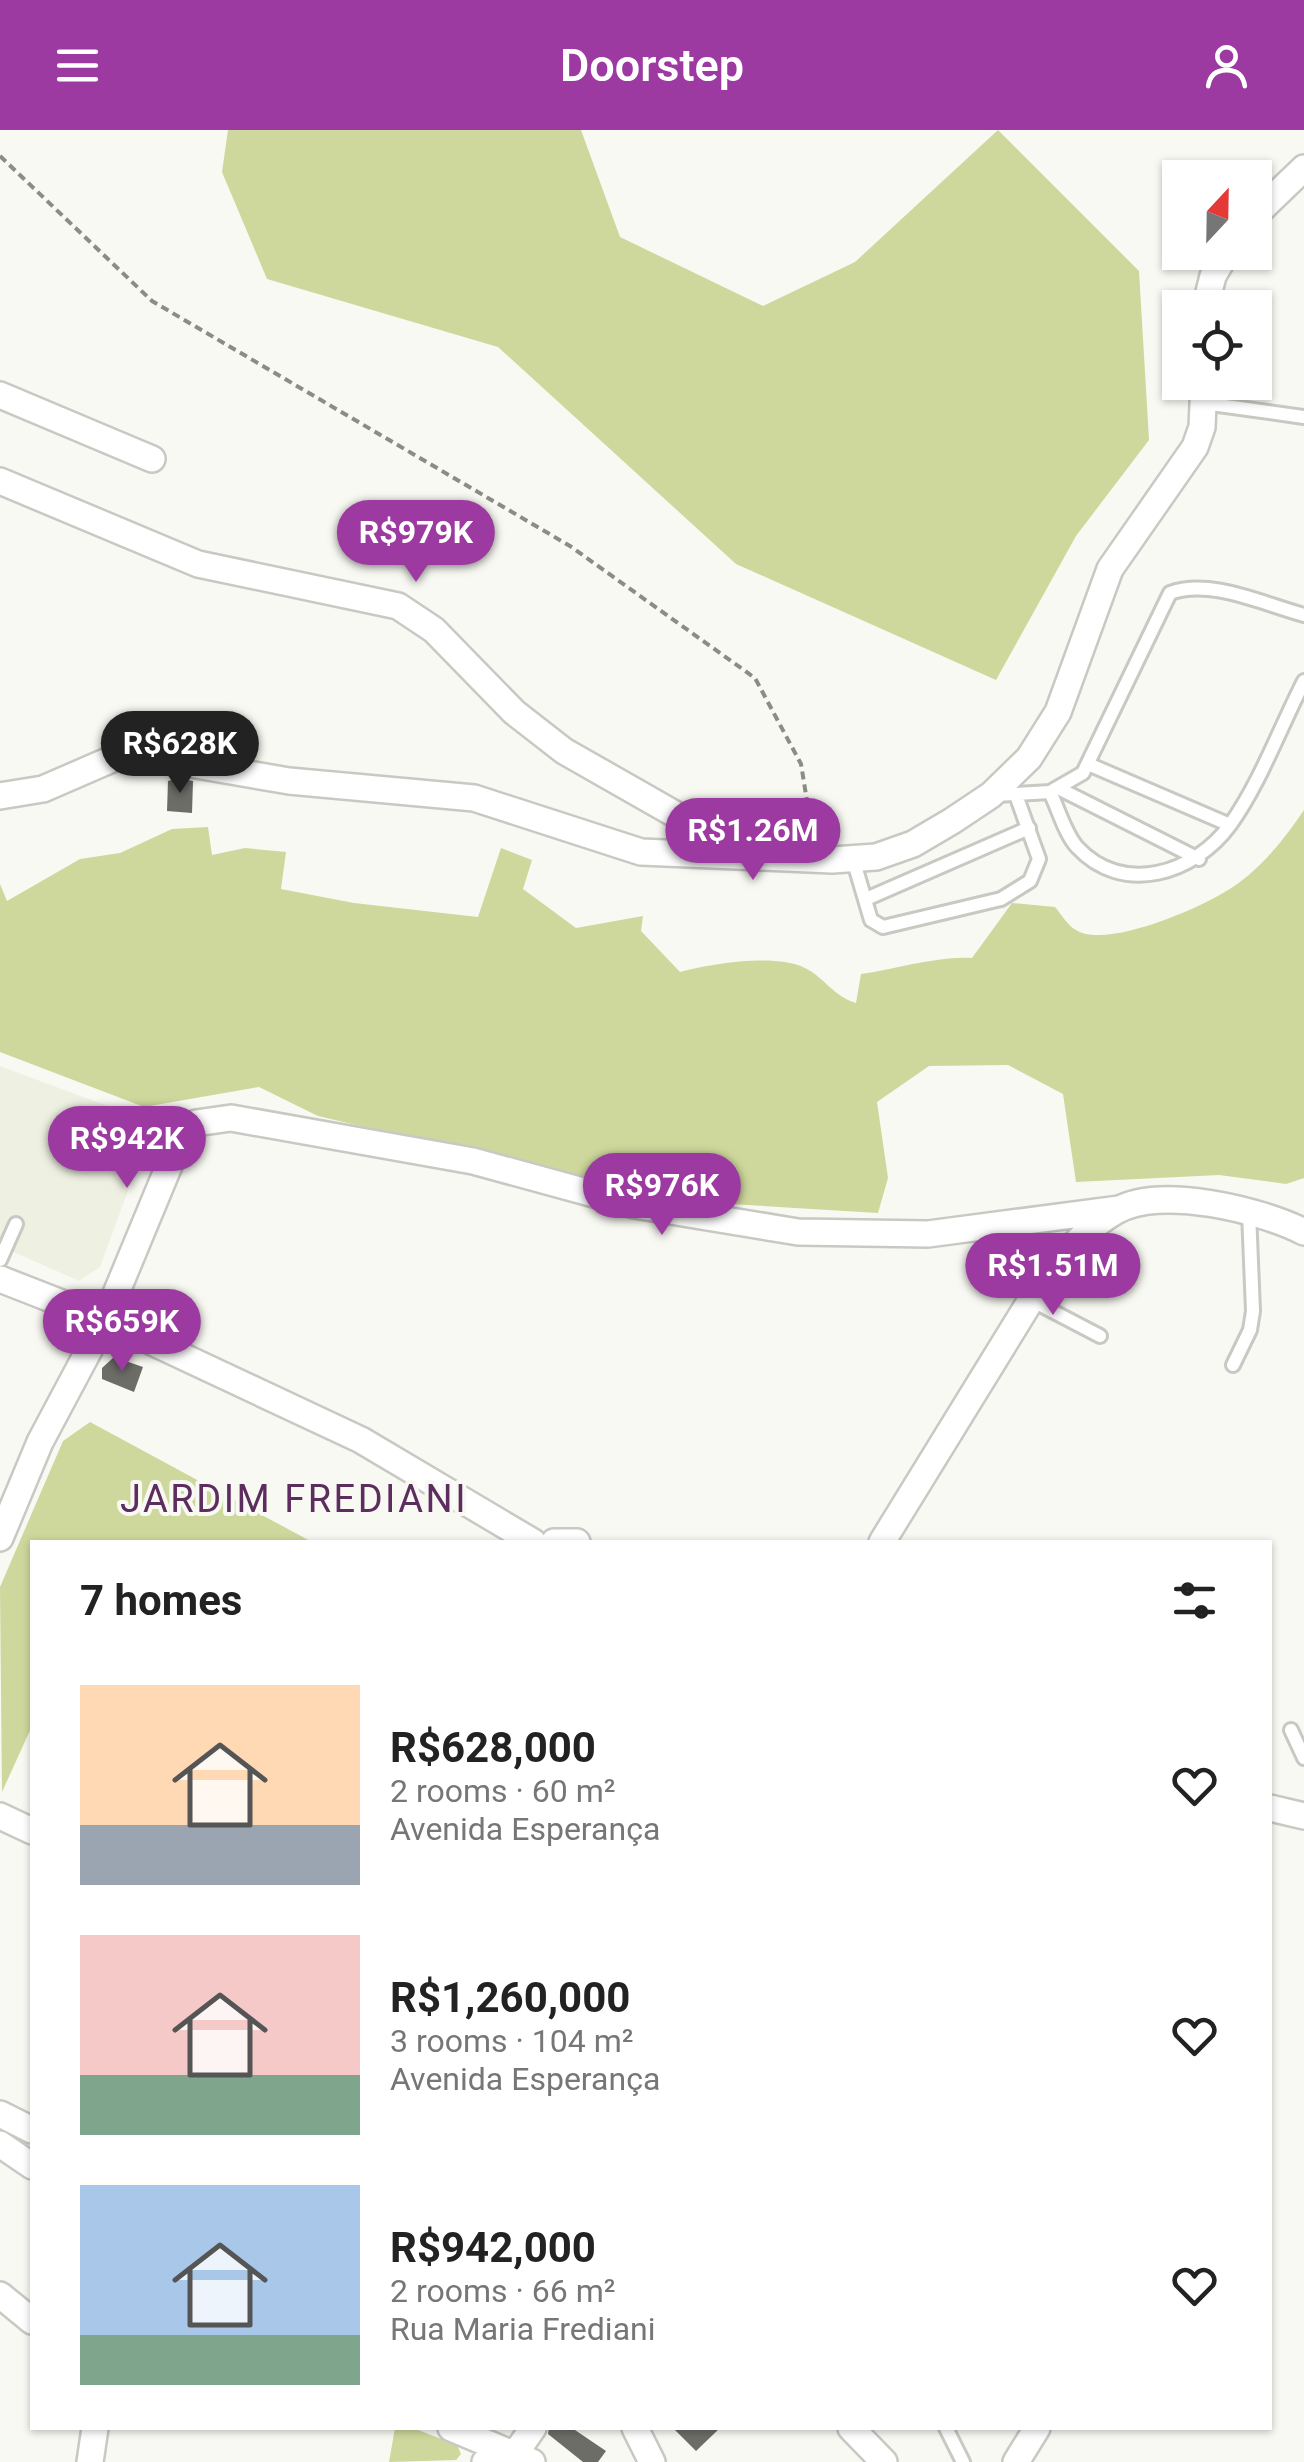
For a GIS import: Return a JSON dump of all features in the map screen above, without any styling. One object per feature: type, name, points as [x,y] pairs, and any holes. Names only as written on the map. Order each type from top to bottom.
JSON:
[{"type":"street","points":[[1272,199],[1304,168]]},
{"type":"street","points":[[0,395],[152,459]]},
{"type":"street","points":[[0,796],[43,788],[126,753],[289,781],[474,798],[641,852],[876,857],[913,844],[1004,795],[1058,712],[1110,568],[1184,467],[1202,426],[1204,400]]},
{"type":"street","points":[[0,481],[198,564],[376,600],[413,614],[469,661],[514,712],[564,752],[748,856]]},
{"type":"street","points":[[0,1538],[40,1442],[105,1320],[181,1137],[209,1118],[231,1118],[473,1161],[634,1204],[798,1232],[928,1234],[1175,1200],[1248,1212],[1304,1232]]},
{"type":"street","points":[[883,1540],[1031,1300],[1080,1238],[1119,1208]]},
{"type":"street","points":[[0,1279],[105,1320],[362,1440],[529,1540]]},
{"type":"street","points":[[1272,1808],[1304,1816]]},
{"type":"street","points":[[0,1816],[30,1831]]},
{"type":"street","points":[[0,2114],[30,2129]]},
{"type":"street","points":[[0,2144],[30,2165]]},
{"type":"street","points":[[0,2294],[30,2319]]},
{"type":"street","points":[[90,2462],[95,2430]]},
{"type":"street","points":[[457,2430],[524,2458]]},
{"type":"street","points":[[524,2458],[532,2430]]},
{"type":"street","points":[[853,2430],[884,2462]]},
{"type":"street","points":[[1016,2462],[1037,2430]]},
{"type":"street","points":[[486,2462],[524,2458]]},
{"type":"lane","points":[[1237,400],[1304,416]]},
{"type":"lane","points":[[1004,795],[1054,790],[1076,780],[1088,764],[1170,593],[1187,586],[1208,588],[1304,615]]},
{"type":"lane","points":[[1054,790],[1076,846],[1124,875],[1152,875],[1199,859],[1230,824],[1304,681]]},
{"type":"lane","points":[[1088,764],[1230,824]]},
{"type":"lane","points":[[1054,790],[1199,859]]},
{"type":"lane","points":[[853,859],[870,920],[883,927],[1000,900],[1030,881],[1039,860],[1029,828],[1004,795]]},
{"type":"lane","points":[[866,900],[1029,828]]},
{"type":"lane","points":[[1233,1365],[1250,1330],[1253,1311],[1248,1212]]},
{"type":"lane","points":[[0,1260],[16,1224]]},
{"type":"lane","points":[[1031,1300],[1100,1336]]},
{"type":"lane","points":[[1291,1730],[1304,1758]]},
{"type":"lane","points":[[947,2430],[963,2462]]},
{"type":"path","points":[[0,156],[152,301],[570,546],[755,678],[801,764],[806,801],[804,858]]},
{"type":"shaded area","points":[[0,1066],[153,1123],[100,1267],[79,1281],[0,1246]]},
{"type":"green space","points":[[228,130],[581,130],[620,237],[763,306],[855,262],[998,130],[1139,271],[1149,440],[1076,536],[996,680],[736,564],[498,347],[267,279],[222,172]]},
{"type":"green space","points":[[1304,810],[1304,1178],[1286,1184],[1219,1175],[1076,1182],[1063,1094],[1008,1065],[929,1066],[877,1102],[888,1178],[878,1213],[730,1204],[575,1177],[318,1116],[259,1087],[144,1107],[0,1052],[0,884],[7,901],[80,859],[120,853],[172,829],[208,827],[212,855],[245,848],[286,852],[281,889],[354,903],[478,917],[501,848],[532,860],[523,889],[576,928],[643,916],[641,931],[680,972],[743,961],[777,961],[805,968],[856,1003],[861,974],[930,961],[972,958],[1012,903],[1055,907],[1073,928],[1089,935],[1128,931],[1192,909],[1223,893],[1258,867]]},
{"type":"green space","points":[[90,1422],[308,1540],[30,1540],[30,1730],[2,1792],[0,1587],[63,1441]]},
{"type":"green space","points":[[395,2430],[418,2430],[457,2445],[461,2454],[456,2460],[389,2462]]},
{"type":"building","points":[[168,781],[193,781],[192,813],[167,811]]},
{"type":"building","points":[[114,1357],[143,1367],[134,1392],[102,1379],[102,1368]]},
{"type":"building","points":[[549,2430],[575,2430],[606,2451],[598,2462],[583,2462],[548,2434]]},
{"type":"building","points":[[675,2430],[718,2430],[696,2451]]},
{"type":"district","name":"JARDIM FREDIANI","points":[[294,1499]]}]
